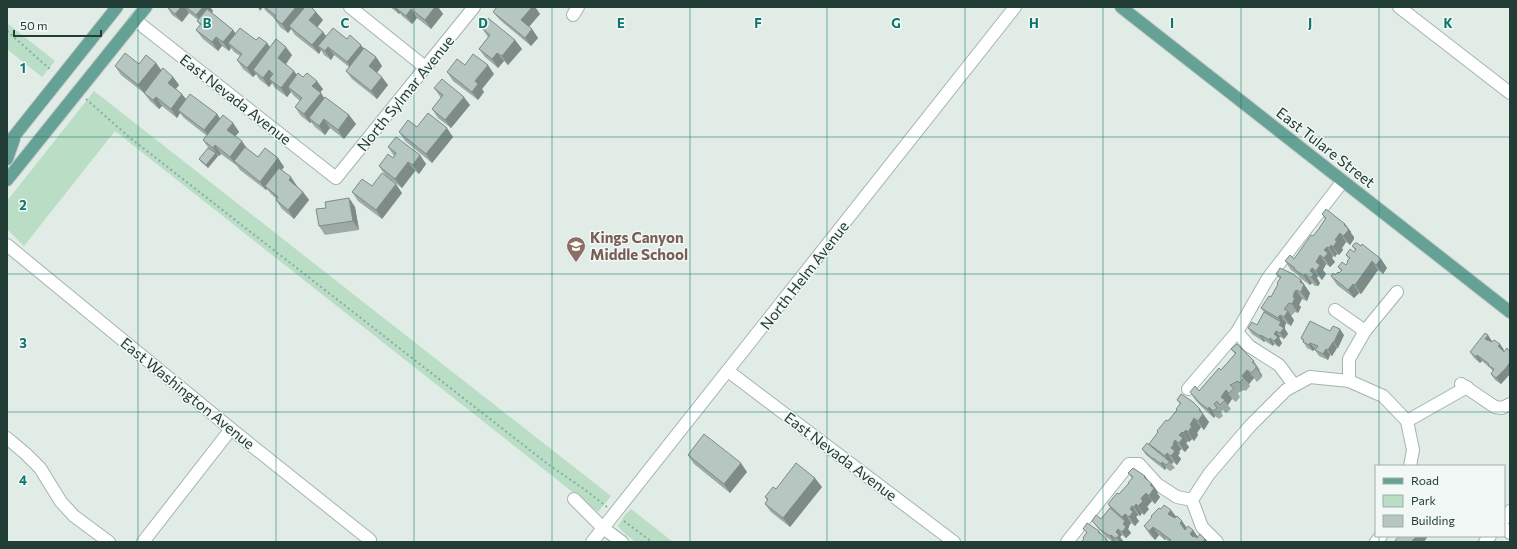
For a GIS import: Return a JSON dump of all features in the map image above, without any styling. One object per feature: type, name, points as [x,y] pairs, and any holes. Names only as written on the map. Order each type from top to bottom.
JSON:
[{"type":"main road","points":[[7,160],[11,140],[117,7]]},
{"type":"main road","points":[[135,7],[136,20]]},
{"type":"main road","points":[[7,180],[146,7]]},
{"type":"main road","name":"East Tulare Street","points":[[1121,7],[1510,312]]},
{"type":"street","points":[[350,7],[425,67]]},
{"type":"street","name":"North Sylmar Avenue","points":[[336,178],[474,7]]},
{"type":"street","name":"North Helm Avenue","points":[[592,542],[1015,7]]},
{"type":"street","points":[[1400,7],[1510,93]]},
{"type":"street","name":"East Nevada Avenue","points":[[136,20],[336,178]]},
{"type":"street","points":[[1188,389],[1237,332],[1268,278],[1343,181]]},
{"type":"street","name":"East Washington Avenue","points":[[7,245],[231,429],[370,540]]},
{"type":"street","points":[[1348,381],[1349,359],[1365,331],[1397,292]]},
{"type":"street","points":[[1335,310],[1365,331]]},
{"type":"street","points":[[1237,332],[1249,346],[1279,365],[1294,385]]},
{"type":"street","name":"East Nevada Avenue","points":[[728,371],[954,542]]},
{"type":"street","points":[[1192,500],[1208,474],[1250,426],[1286,390],[1310,377],[1348,381],[1383,396],[1407,421],[1413,450],[1410,465]]},
{"type":"street","points":[[1407,421],[1464,386],[1495,407],[1502,408],[1510,404]]},
{"type":"street","points":[[143,542],[231,429]]},
{"type":"street","points":[[7,438],[40,468],[61,502],[74,516],[109,542]]},
{"type":"street","points":[[1067,542],[1129,464],[1139,464],[1157,484],[1177,497],[1192,500]]},
{"type":"street","points":[[574,499],[603,528],[622,542]]},
{"type":"street","points":[[1192,500],[1202,527],[1217,542]]},
{"type":"path","points":[[7,31],[33,56],[60,78]]},
{"type":"path","points":[[77,91],[135,142],[548,465],[584,489],[652,542]]},
{"type":"green space","points":[[7,23],[55,61],[42,77],[7,49]]},
{"type":"green space","points":[[94,91],[611,496],[598,512],[115,131],[24,246],[7,229],[7,201]]},
{"type":"green space","points":[[631,509],[673,542],[635,542],[618,526],[624,516]]},
{"type":"building","points":[[167,7],[181,7],[175,14]]},
{"type":"building","points":[[186,7],[203,7],[196,15]]},
{"type":"building","points":[[265,7],[296,7],[282,24],[274,18],[276,16]]},
{"type":"building","points":[[305,7],[311,7],[316,12],[309,20],[323,32],[312,45],[289,26]]},
{"type":"building","points":[[396,7],[435,7],[425,20],[411,9],[406,16]]},
{"type":"building","points":[[497,7],[532,7],[521,20],[532,29],[525,38],[493,12]]},
{"type":"building","points":[[207,9],[233,30],[223,42],[216,37],[212,42],[196,30],[201,24],[197,21]]},
{"type":"building","points":[[488,18],[515,40],[502,56],[497,53],[492,59],[479,49],[490,35],[481,27]]},
{"type":"building","points":[[240,28],[256,40],[259,37],[267,43],[247,68],[237,60],[242,54],[228,43]]},
{"type":"building","points":[[333,28],[347,39],[350,35],[361,45],[347,62],[328,47],[325,51],[318,46]]},
{"type":"building","points":[[276,39],[286,47],[278,58],[294,71],[281,88],[269,79],[273,74],[269,70],[263,78],[253,70]]},
{"type":"building","points":[[364,48],[376,57],[369,66],[382,77],[371,91],[346,71]]},
{"type":"building","points":[[125,53],[139,64],[146,55],[156,63],[138,85],[115,66]]},
{"type":"building","points":[[473,54],[488,65],[475,81],[478,84],[472,92],[447,72],[457,59],[465,65]]},
{"type":"building","points":[[163,68],[173,77],[168,83],[182,94],[171,109],[156,97],[153,100],[144,93]]},
{"type":"building","points":[[298,73],[303,77],[307,73],[317,81],[312,86],[321,93],[304,114],[295,107],[302,98],[288,87]]},
{"type":"building","points":[[442,79],[464,97],[445,120],[432,109],[443,95],[434,88]]},
{"type":"building","points":[[190,94],[217,114],[204,130],[178,110]]},
{"type":"building","points":[[325,97],[349,115],[338,130],[324,119],[319,126],[309,118]]},
{"type":"building","points":[[428,113],[447,128],[426,154],[399,132],[408,120],[417,127]]},
{"type":"building","points":[[223,115],[233,123],[227,130],[242,141],[230,157],[215,145],[213,148],[203,140]]},
{"type":"building","points":[[396,137],[420,155],[413,165],[408,162],[395,179],[379,166],[388,154],[393,158],[396,153],[388,147]]},
{"type":"building","points":[[245,147],[258,157],[265,148],[278,158],[260,182],[234,161]]},
{"type":"building","points":[[208,148],[216,153],[206,165],[199,159]]},
{"type":"building","points":[[279,168],[291,177],[289,180],[303,192],[288,210],[276,200],[278,197],[265,186]]},
{"type":"building","points":[[382,173],[396,184],[376,210],[352,192],[362,179],[372,186]]},
{"type":"building","points":[[349,198],[353,221],[319,226],[316,209],[326,208],[325,202]]},
{"type":"building","points":[[1326,209],[1345,224],[1344,225],[1348,228],[1348,231],[1343,236],[1340,233],[1335,240],[1337,241],[1333,247],[1331,245],[1329,248],[1327,247],[1324,250],[1328,253],[1324,258],[1320,255],[1316,262],[1320,265],[1316,271],[1312,268],[1310,271],[1314,274],[1311,277],[1305,274],[1304,276],[1285,261],[1290,255],[1294,259],[1311,235],[1313,236],[1318,230],[1326,218],[1322,214]]},
{"type":"building","points":[[1355,243],[1361,246],[1362,244],[1381,259],[1376,265],[1372,261],[1355,285],[1353,284],[1348,290],[1331,276],[1333,273],[1335,275],[1342,270],[1338,267],[1342,262],[1346,265],[1350,258],[1346,255],[1350,249],[1354,252],[1356,249],[1352,246]]},
{"type":"building","points":[[1280,268],[1293,274],[1301,280],[1300,282],[1304,284],[1301,292],[1296,290],[1294,293],[1293,297],[1295,298],[1292,304],[1289,303],[1284,309],[1288,311],[1284,317],[1280,315],[1278,318],[1261,308],[1269,296],[1271,297],[1278,284],[1277,283],[1281,277],[1276,274]]},
{"type":"building","points":[[1264,312],[1281,322],[1279,325],[1284,328],[1280,333],[1276,331],[1274,334],[1278,337],[1274,341],[1270,338],[1269,340],[1261,335],[1260,336],[1248,328],[1252,322],[1257,325]]},
{"type":"building","points":[[1310,321],[1330,331],[1333,326],[1340,329],[1334,342],[1323,354],[1315,350],[1318,346],[1310,343],[1309,345],[1303,342],[1304,340],[1301,338]]},
{"type":"building","points":[[1485,333],[1488,335],[1485,339],[1492,342],[1494,340],[1500,344],[1498,346],[1504,352],[1507,348],[1510,352],[1510,362],[1496,378],[1491,374],[1494,369],[1488,365],[1489,364],[1477,355],[1476,357],[1470,352]]},
{"type":"building","points":[[1237,344],[1254,361],[1252,362],[1256,368],[1251,373],[1247,370],[1242,376],[1244,378],[1239,383],[1238,381],[1230,385],[1234,388],[1229,393],[1226,390],[1221,397],[1225,400],[1220,405],[1217,401],[1214,404],[1217,408],[1213,411],[1209,407],[1208,409],[1190,392],[1195,386],[1199,391],[1219,368],[1221,370],[1236,353],[1231,349]]},
{"type":"building","points":[[1181,394],[1193,402],[1203,414],[1198,421],[1194,418],[1190,425],[1192,426],[1188,432],[1186,430],[1179,435],[1183,438],[1179,443],[1175,440],[1171,448],[1175,451],[1171,456],[1167,453],[1165,456],[1149,444],[1166,420],[1168,421],[1177,410],[1176,409],[1181,403],[1177,400]]},
{"type":"building","points":[[704,434],[741,463],[724,484],[688,455]]},
{"type":"building","points":[[1147,443],[1170,462],[1166,465],[1153,459],[1142,449]]},
{"type":"building","points":[[796,463],[815,478],[783,518],[765,504],[768,499],[765,497],[773,487],[776,489]]},
{"type":"building","points":[[1133,468],[1145,476],[1144,477],[1152,484],[1150,485],[1154,488],[1149,496],[1146,493],[1143,496],[1141,499],[1143,501],[1138,506],[1136,504],[1134,507],[1132,506],[1130,509],[1133,512],[1129,517],[1125,514],[1122,517],[1108,504],[1117,493],[1119,494],[1129,483],[1133,477],[1128,473]]},
{"type":"building","points":[[1164,505],[1171,510],[1168,514],[1175,518],[1177,516],[1182,521],[1180,523],[1185,530],[1188,526],[1193,530],[1190,534],[1193,537],[1194,536],[1197,538],[1200,534],[1205,539],[1203,542],[1169,542],[1171,540],[1153,527],[1149,531],[1144,526],[1152,517],[1151,516]]},
{"type":"building","points":[[1110,508],[1125,521],[1123,524],[1126,527],[1122,532],[1118,529],[1116,532],[1119,535],[1117,538],[1102,531],[1092,521],[1096,515],[1101,519]]},
{"type":"building","points":[[1087,523],[1099,531],[1098,532],[1106,538],[1105,539],[1108,542],[1081,542],[1087,532],[1083,529]]},
{"type":"building","points":[[1398,537],[1416,537],[1411,542],[1394,542]]},
{"type":"place","name":"Kings Canyon Middle School","points":[[576,263]]}]
